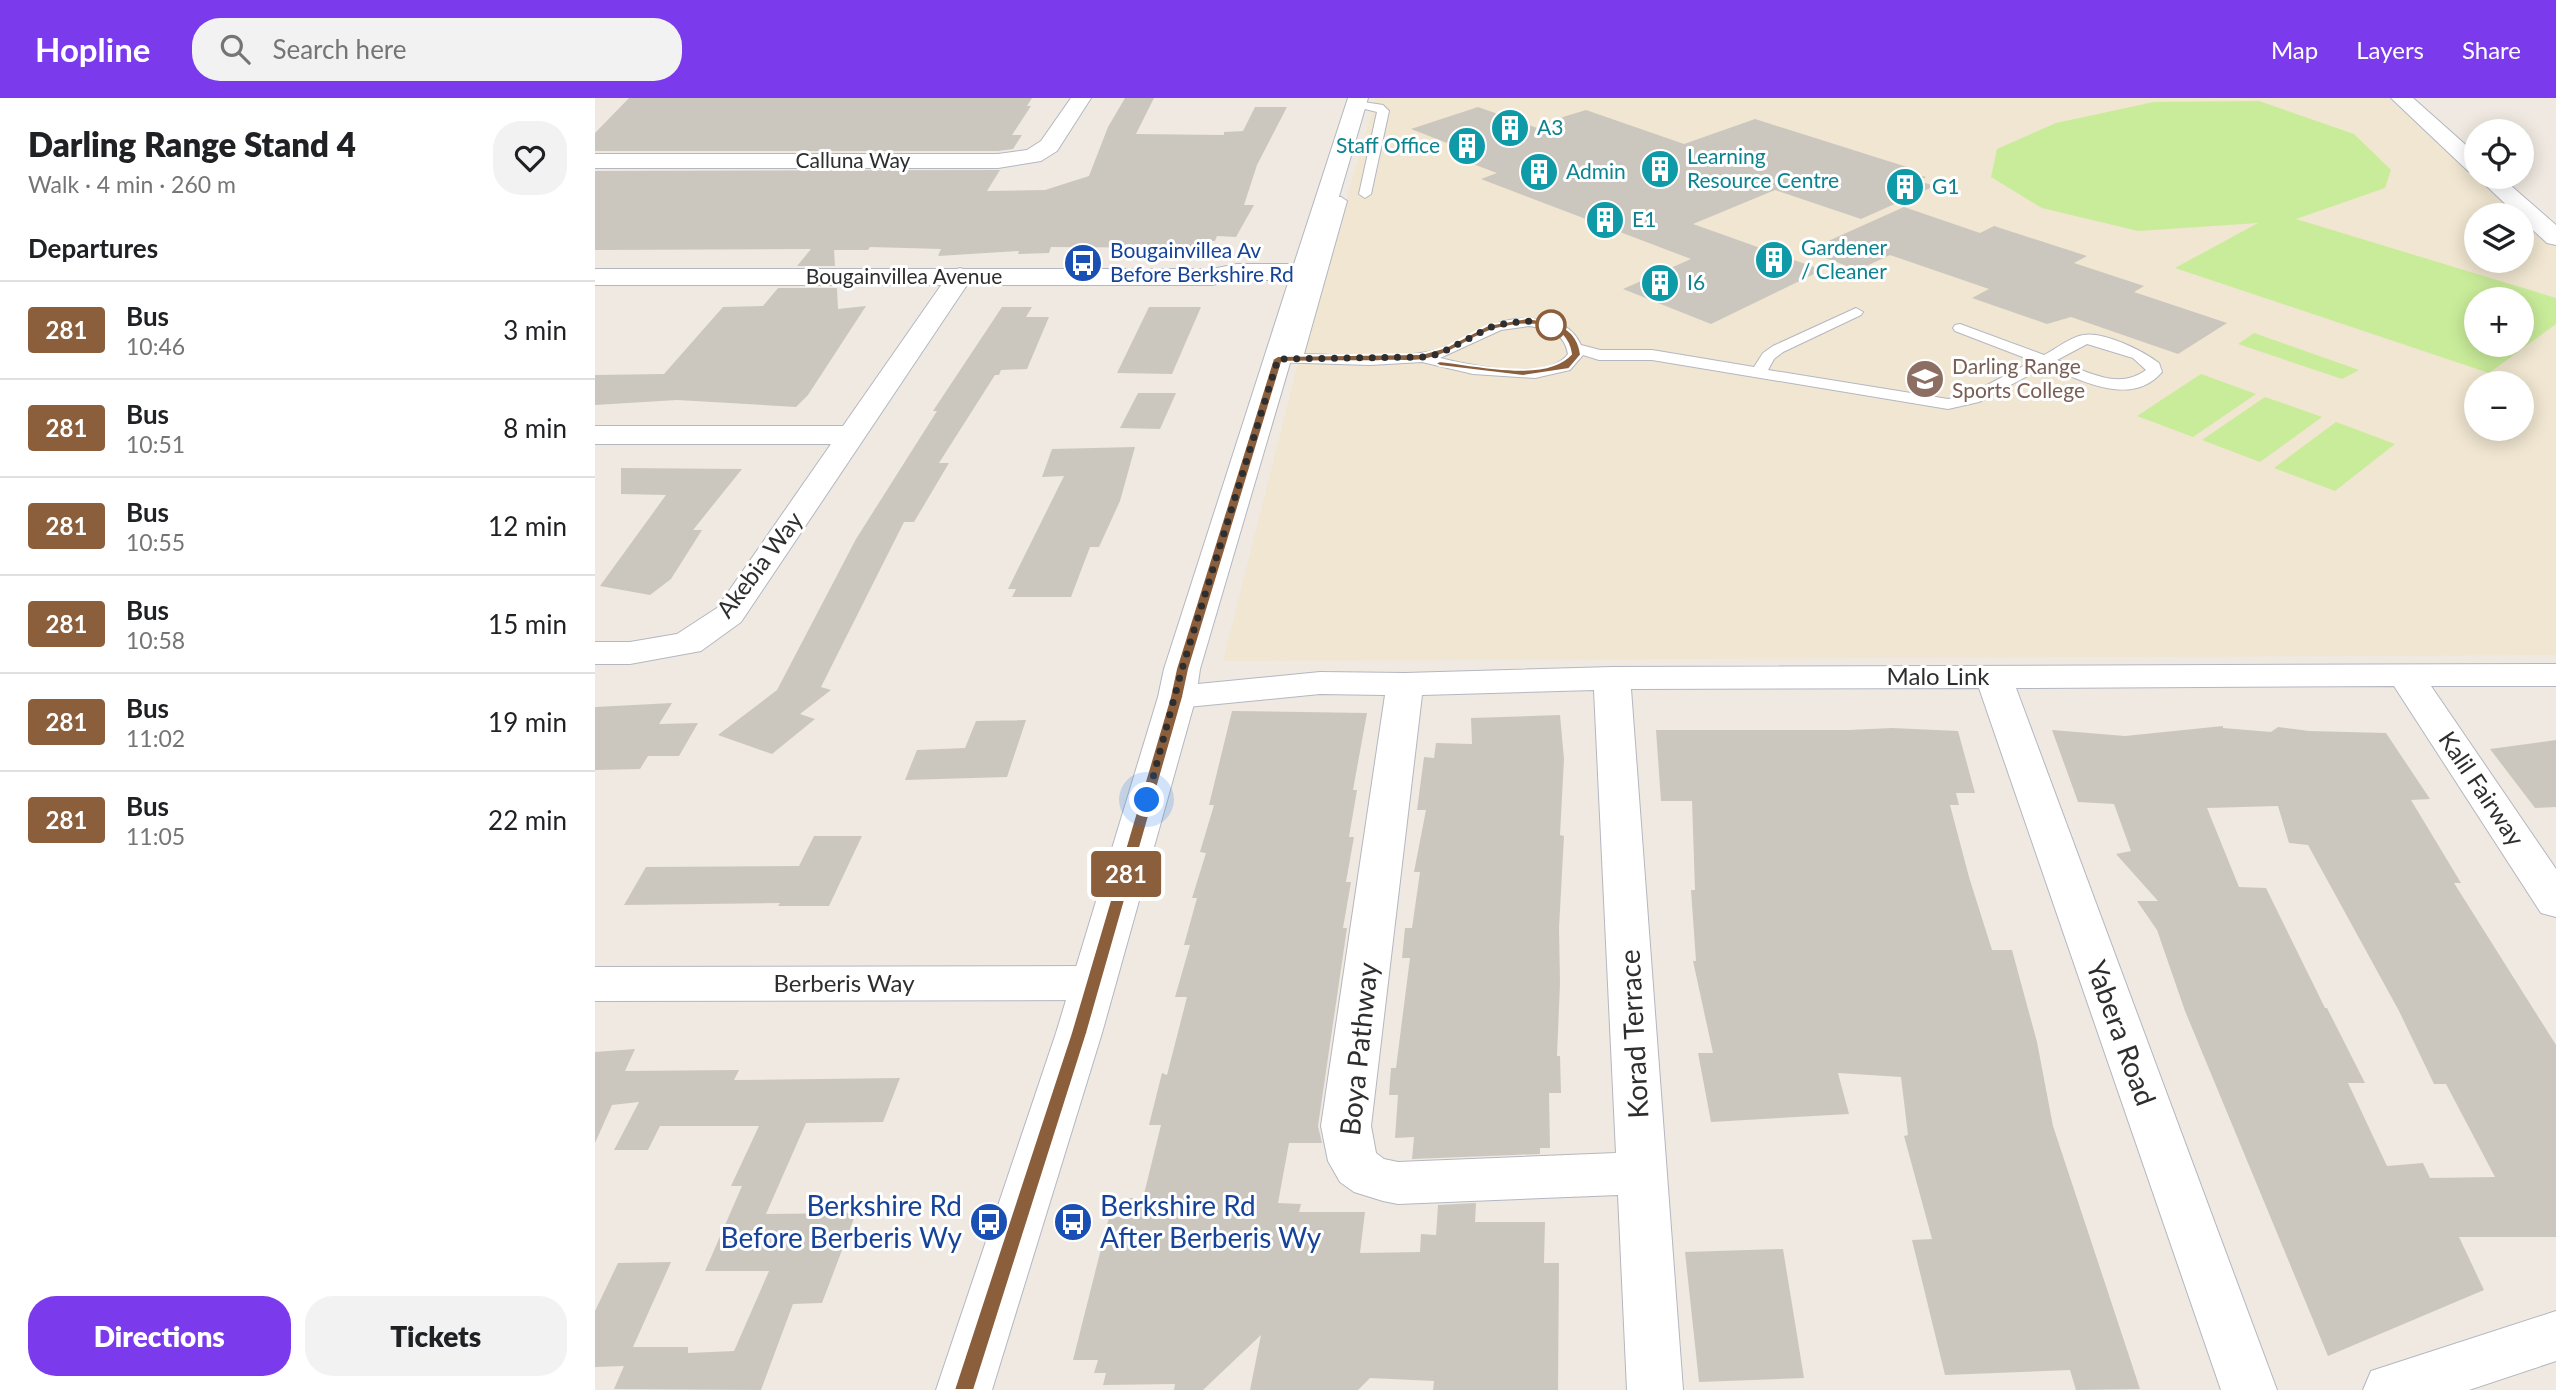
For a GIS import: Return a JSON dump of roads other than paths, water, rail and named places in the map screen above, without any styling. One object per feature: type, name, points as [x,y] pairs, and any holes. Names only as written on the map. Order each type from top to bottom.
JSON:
[{"type":"street","name":"Calluna Way","points":[[595,161],[997,161],[1033,156],[1049,146],[1081,98]]},
{"type":"street","points":[[2401,98],[2464,155]]},
{"type":"street","points":[[964,1390],[1093,983],[1179,683],[1287,359],[1302,277],[1357,101]]},
{"type":"street","points":[[2502,189],[2555,236]]},
{"type":"street","name":"Akebia Way","points":[[595,653],[630,653],[688,643],[729,615],[960,276]]},
{"type":"street","name":"Bougainvillea Avenue","points":[[595,277],[1212,276],[1234,281],[1302,277]]},
{"type":"street","points":[[595,435],[853,435]]},
{"type":"street","name":"Malo Link","points":[[1179,683],[1405,684],[1612,678],[2556,675]]},
{"type":"street","name":"Kalil Fairway","points":[[2406,676],[2556,902]]},
{"type":"street","name":"Yabera Road","points":[[1993,677],[2249,1390]]},
{"type":"street","name":"Korad Terrace","points":[[1612,678],[1655,1390]]},
{"type":"street","name":"Boya Pathway","points":[[1405,684],[1346,1126],[1351,1158],[1370,1179],[1398,1183],[1642,1172]]},
{"type":"street","name":"Berberis Way","points":[[595,984],[1093,983]]},
{"type":"street","points":[[2391,1390],[2556,1336]]},
{"type":"lane","points":[[1357,101],[1383,111],[1365,194]]},
{"type":"lane","points":[[1327,201],[1341,201],[1287,359],[1422,357],[1467,368],[1523,373],[1565,367],[1576,355],[1576,348],[1566,332],[1558,327],[1517,322],[1491,327],[1450,349],[1422,357]]},
{"type":"lane","points":[[1758,373],[1768,356],[1778,349],[1856,312]]},
{"type":"lane","points":[[1576,348],[1607,355],[1639,353],[1948,404],[1973,399],[2045,360],[2079,341],[2091,339],[2138,355],[2154,366],[2154,372],[2151,377],[2139,383],[2109,385],[2045,360],[1960,328]]},
{"type":"place","name":"A3","points":[[1510,128]]},
{"type":"place","name":"Staff Office","points":[[1467,146]]},
{"type":"place","name":"Learning Resource Centre","points":[[1660,169]]},
{"type":"place","name":"Admin","points":[[1539,172]]},
{"type":"place","name":"G1","points":[[1905,187]]},
{"type":"place","name":"E1","points":[[1605,220]]},
{"type":"place","name":"Gardener / Cleaner","points":[[1774,260]]},
{"type":"place","name":"Bougainvillea Av Before Berkshire Rd","points":[[1083,263]]},
{"type":"place","name":"I6","points":[[1660,283]]},
{"type":"place","name":"Darling Range Sports College","points":[[1925,379]]},
{"type":"place","name":"Berkshire Rd Before Berberis Wy","points":[[989,1222]]},
{"type":"place","name":"Berkshire Rd After Berberis Wy","points":[[1073,1222]]}]
